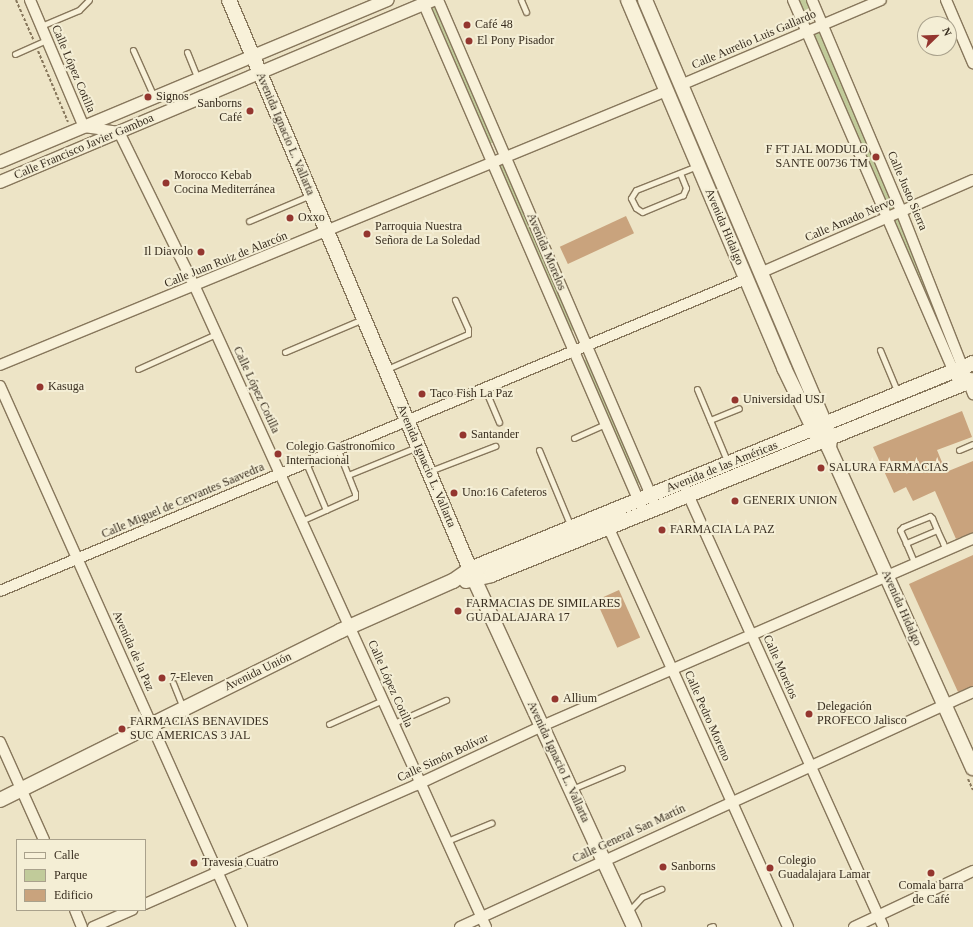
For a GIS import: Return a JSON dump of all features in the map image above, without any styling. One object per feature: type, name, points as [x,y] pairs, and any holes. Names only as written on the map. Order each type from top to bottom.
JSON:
[{"type":"main road","name":"Avenida Ignacio L. Vallarta","points":[[228,0],[472,575],[634,927]]},
{"type":"main road","name":"Avenida Hidalgo","points":[[628,0],[746,279],[823,436],[973,768]]},
{"type":"main road","name":"Avenida Hidalgo","points":[[645,0],[760,273],[823,436]]},
{"type":"main road","name":"Avenida de las Américas","points":[[472,575],[609,529],[689,497],[823,436],[899,394],[964,367]]},
{"type":"main road","name":"Avenida de las Américas","points":[[472,575],[571,528],[728,464],[823,436],[969,385]]},
{"type":"main road","name":"Avenida Unión","points":[[0,800],[183,708],[350,627],[453,580],[472,575]]},
{"type":"street","name":"Calle López Cotilla","points":[[30,0],[47,40],[80,129],[119,132],[195,287],[486,927]]},
{"type":"street","name":"Calle Francisco Javier Gamboa","points":[[0,162],[388,0]]},
{"type":"street","name":"Avenida Morelos","points":[[438,0],[585,347],[651,512]]},
{"type":"street","name":"Calle Justo Sierra","points":[[793,0],[887,218],[964,367]]},
{"type":"street","name":"Calle Justo Sierra","points":[[812,0],[901,212],[964,367],[969,385]]},
{"type":"street","name":"Calle Aurelio Luis Gallardo","points":[[681,85],[881,0]]},
{"type":"street","points":[[946,0],[973,62]]},
{"type":"street","name":"Calle Francisco Javier Gamboa","points":[[0,182],[260,73],[426,1]]},
{"type":"street","name":"Avenida Morelos","points":[[426,1],[494,164],[606,424],[645,498]]},
{"type":"street","points":[[505,159],[666,91]]},
{"type":"street","name":"Calle Juan Ruiz de Alarcón","points":[[0,365],[195,287],[505,159]]},
{"type":"street","name":"Calle Amado Nervo","points":[[760,273],[973,180]]},
{"type":"street","points":[[575,351],[746,279]]},
{"type":"street","name":"Calle Miguel de Cervantes Saavedra","points":[[0,591],[575,351]]},
{"type":"street","name":"Avenida de la Paz","points":[[0,386],[242,927]]},
{"type":"street","name":"Calle Morelos","points":[[682,483],[883,927]]},
{"type":"street","name":"Calle Pedro Moreno","points":[[603,515],[788,927]]},
{"type":"street","name":"Calle Simón Bolívar","points":[[146,904],[542,726],[973,539]]},
{"type":"street","name":"Calle General San Martín","points":[[460,927],[732,801],[811,767],[973,692]]},
{"type":"street","points":[[0,742],[44,839]]},
{"type":"street","points":[[854,927],[973,871]]},
{"type":"street","points":[[75,911],[82,927]]},
{"type":"street","points":[[93,927],[130,911]]},
{"type":"lane","points":[[41,26],[79,10],[89,0]]},
{"type":"lane","points":[[521,0],[526,12]]},
{"type":"lane","points":[[15,54],[47,40]]},
{"type":"lane","points":[[133,50],[154,98]]},
{"type":"lane","points":[[187,52],[199,79]]},
{"type":"lane","points":[[680,173],[686,188],[683,195],[642,212],[636,208],[631,198],[636,190],[697,165]]},
{"type":"lane","points":[[249,221],[311,195]]},
{"type":"lane","points":[[385,370],[468,334],[468,329],[455,300]]},
{"type":"lane","points":[[285,352],[364,319]]},
{"type":"lane","points":[[138,369],[216,334]]},
{"type":"lane","points":[[880,350],[899,394]]},
{"type":"lane","points":[[485,389],[499,422]]},
{"type":"lane","points":[[697,389],[728,464]]},
{"type":"lane","points":[[710,420],[739,408]]},
{"type":"lane","points":[[574,438],[606,424]]},
{"type":"lane","points":[[959,450],[973,444]]},
{"type":"lane","points":[[429,472],[495,446]]},
{"type":"lane","points":[[348,475],[418,447]]},
{"type":"lane","points":[[301,521],[355,497],[338,450]]},
{"type":"lane","points":[[538,450],[571,528]]},
{"type":"lane","points":[[306,463],[326,510]]},
{"type":"lane","points":[[915,564],[901,528],[926,516],[932,518],[946,551]]},
{"type":"lane","points":[[906,543],[937,530]]},
{"type":"lane","points":[[173,683],[183,708]]},
{"type":"lane","points":[[329,724],[383,700]]},
{"type":"lane","points":[[394,723],[446,700]]},
{"type":"lane","points":[[571,790],[622,768]]},
{"type":"lane","points":[[447,841],[491,823]]},
{"type":"lane","points":[[627,912],[637,901],[661,889]]},
{"type":"path","points":[[16,0],[72,130],[80,129]]},
{"type":"green space","points":[[797,0],[806,0],[809,8],[802,12]]},
{"type":"green space","points":[[435,3],[494,142],[488,145],[429,6]]},
{"type":"green space","points":[[822,30],[896,207],[887,211],[811,34]]},
{"type":"green space","points":[[504,164],[574,330],[569,332],[498,166]]},
{"type":"green space","points":[[900,217],[959,359],[952,362],[890,221]]},
{"type":"green space","points":[[588,359],[640,483],[635,485],[582,361]]},
{"type":"building","points":[[626,216],[634,233],[568,264],[560,247]]},
{"type":"building","points":[[962,411],[972,437],[937,450],[946,472],[973,461],[973,533],[956,539],[935,491],[913,501],[906,487],[894,493],[873,447]]},
{"type":"building","points":[[973,555],[973,686],[958,692],[909,584]]},
{"type":"building","points":[[619,590],[640,638],[617,648],[596,600]]},
{"type":"place","name":"Café 48","points":[[467,25]]},
{"type":"place","name":"El Pony Pisador","points":[[469,41]]},
{"type":"place","name":"Signos","points":[[148,97]]},
{"type":"place","name":"Sanborns Café","points":[[250,111]]},
{"type":"place","name":"F FT JAL MODULO SANTE 00736 TM","points":[[876,157]]},
{"type":"place","name":"Morocco Kebab Cocina Mediterránea","points":[[166,183]]},
{"type":"place","name":"Oxxo","points":[[290,218]]},
{"type":"place","name":"Parroquia Nuestra Señora de La Soledad","points":[[367,234]]},
{"type":"place","name":"Il Diavolo","points":[[201,252]]},
{"type":"place","name":"Kasuga","points":[[40,387]]},
{"type":"place","name":"Taco Fish La Paz","points":[[422,394]]},
{"type":"place","name":"Universidad USJ","points":[[735,400]]},
{"type":"place","name":"Santander","points":[[463,435]]},
{"type":"place","name":"Colegio Gastronomico Internacional","points":[[278,454]]},
{"type":"place","name":"SALURA FARMACIAS","points":[[821,468]]},
{"type":"place","name":"Uno:16 Cafeteros","points":[[454,493]]},
{"type":"place","name":"GENERIX UNION","points":[[735,501]]},
{"type":"place","name":"FARMACIA LA PAZ","points":[[662,530]]},
{"type":"place","name":"FARMACIAS DE SIMILARES GUADALAJARA 17","points":[[458,611]]},
{"type":"place","name":"7-Eleven","points":[[162,678]]},
{"type":"place","name":"Allium","points":[[555,699]]},
{"type":"place","name":"Delegación PROFECO Jalisco","points":[[809,714]]},
{"type":"place","name":"FARMACIAS BENAVIDES SUC AMERICAS 3 JAL","points":[[122,729]]},
{"type":"place","name":"Travesia Cuatro","points":[[194,863]]},
{"type":"place","name":"Sanborns","points":[[663,867]]},
{"type":"place","name":"Colegio Guadalajara Lamar","points":[[770,868]]},
{"type":"place","name":"Comala barra de Café","points":[[931,873]]}]
